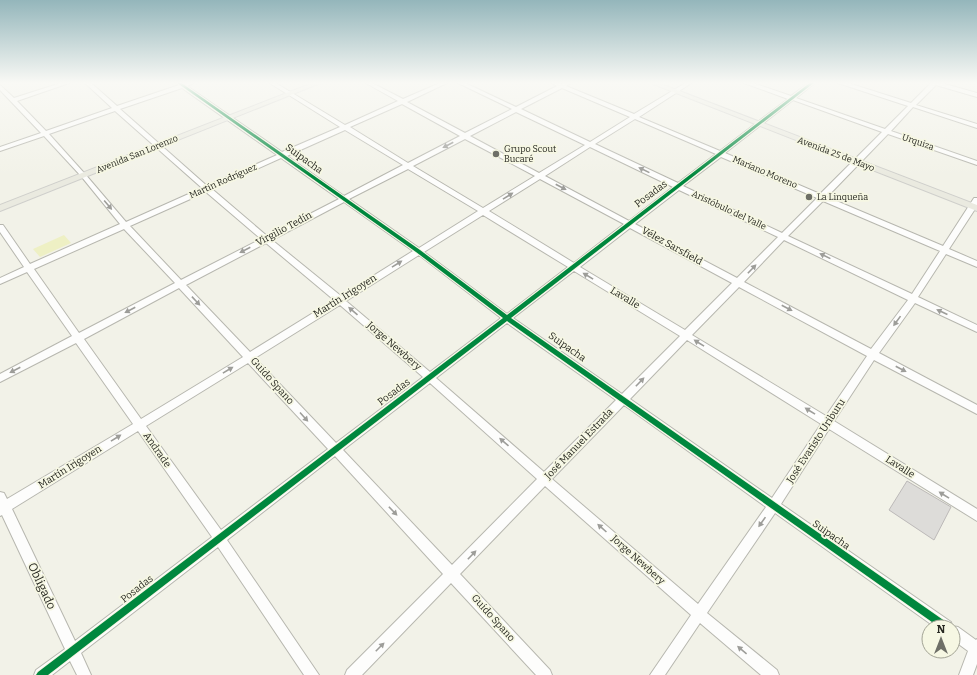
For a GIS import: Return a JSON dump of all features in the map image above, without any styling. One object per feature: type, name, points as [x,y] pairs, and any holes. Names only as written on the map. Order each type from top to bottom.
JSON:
[{"type":"main road","name":"Avenida San Lorenzo","points":[[0,208],[238,114]]},
{"type":"main road","name":"Avenida 25 de Mayo","points":[[733,114],[856,162],[975,205]]},
{"type":"street","name":"Guido Spano","points":[[25,114],[84,175],[125,225],[250,357],[334,450],[453,574],[545,675]]},
{"type":"street","points":[[0,149],[103,114]]},
{"type":"street","name":"Jorge Newbery","points":[[121,114],[546,478],[698,614],[772,675]]},
{"type":"street","name":"Suipacha","points":[[224,114],[342,199],[418,251],[507,318],[935,619]]},
{"type":"street","name":"Lavalle","points":[[324,114],[409,165],[482,212],[828,422],[977,515]]},
{"type":"street","name":"Martín Rodríguez","points":[[0,281],[375,114]]},
{"type":"street","name":"Vélez Sarsfield","points":[[424,114],[977,410]]},
{"type":"street","name":"Virgilio Tedín","points":[[0,378],[508,114]]},
{"type":"street","name":"Aristóbulo del Valle","points":[[526,114],[977,329]]},
{"type":"street","name":"Mariano Moreno","points":[[629,114],[977,264]]},
{"type":"street","name":"Martín Irigoyen","points":[[2,505],[250,357],[638,114]]},
{"type":"street","name":"Posadas","points":[[41,675],[773,114]]},
{"type":"street","name":"Urquiza","points":[[837,114],[977,163]]},
{"type":"street","name":"José Manuel Estrada","points":[[352,675],[453,574],[822,196],[905,114]]},
{"type":"street","points":[[940,114],[977,126]]},
{"type":"street","name":"José Evaristo Uriburu","points":[[657,675],[773,506],[873,354],[913,299],[975,205]]},
{"type":"street","name":"Andrade","points":[[0,227],[219,538],[312,675]]},
{"type":"street","name":"Obligado","points":[[2,505],[84,675]]},
{"type":"street","points":[[961,637],[977,648],[966,675]]},
{"type":"green space","points":[[64,235],[71,243],[40,257],[33,249]]},
{"type":"building","points":[[907,481],[951,507],[934,540],[889,510]]},
{"type":"cycle path","points":[[223,114],[418,251],[507,318],[935,619]]},
{"type":"cycle path","points":[[41,675],[772,114]]},
{"type":"place","name":"Grupo Scout Bucaré","points":[[496,154]]},
{"type":"place","name":"La Linqueña","points":[[809,197]]}]
